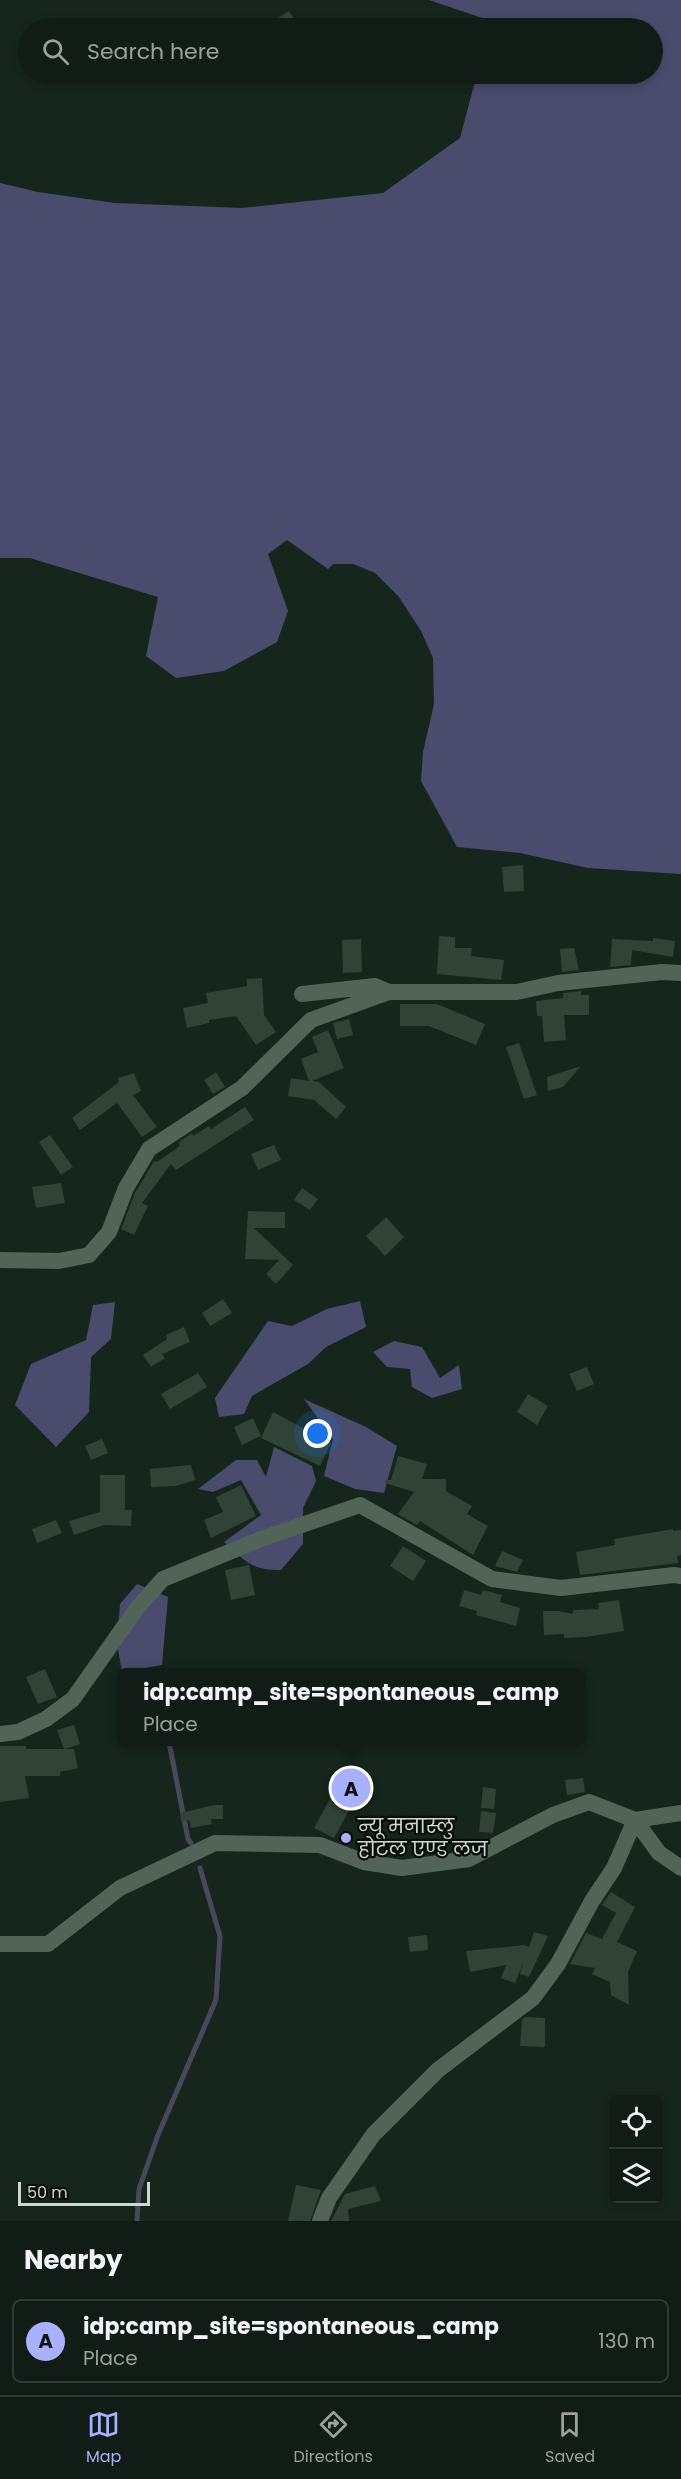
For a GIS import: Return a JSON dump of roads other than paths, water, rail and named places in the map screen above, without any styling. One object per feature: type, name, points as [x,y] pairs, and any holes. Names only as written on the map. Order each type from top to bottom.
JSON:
[{"type":"street","points":[[0,1260],[58,1261],[89,1255],[109,1232],[126,1188],[149,1149],[242,1088],[311,1020],[389,992],[517,992],[558,983],[662,972],[681,974]]},
{"type":"street","points":[[302,994],[375,986],[389,992]]},
{"type":"street","points":[[0,1734],[18,1731],[46,1719],[73,1699],[137,1608],[163,1579],[261,1539],[360,1506],[492,1579],[561,1588],[681,1576]]},
{"type":"street","points":[[0,1944],[48,1944],[120,1888],[214,1844],[320,1845],[364,1862],[402,1868],[469,1859],[553,1815],[589,1802],[635,1820],[681,1813]]},
{"type":"street","points":[[635,1820],[659,1854],[681,1869]]},
{"type":"street","points":[[320,2221],[329,2198],[373,2135],[438,2070],[533,1998],[558,1964],[614,1868],[635,1820]]},
{"type":"waterway","points":[[170,1746],[188,1839],[191,1843]]},
{"type":"waterway","points":[[137,2221],[139,2189],[158,2135],[216,2000],[220,1936],[200,1868]]},
{"type":"place","name":"idp:camp_site=spontaneous_camp","points":[[351,1788]]},
{"type":"place","name":"न्यू मनास्लु होटल एण्ड लज","points":[[346,1838]]}]
